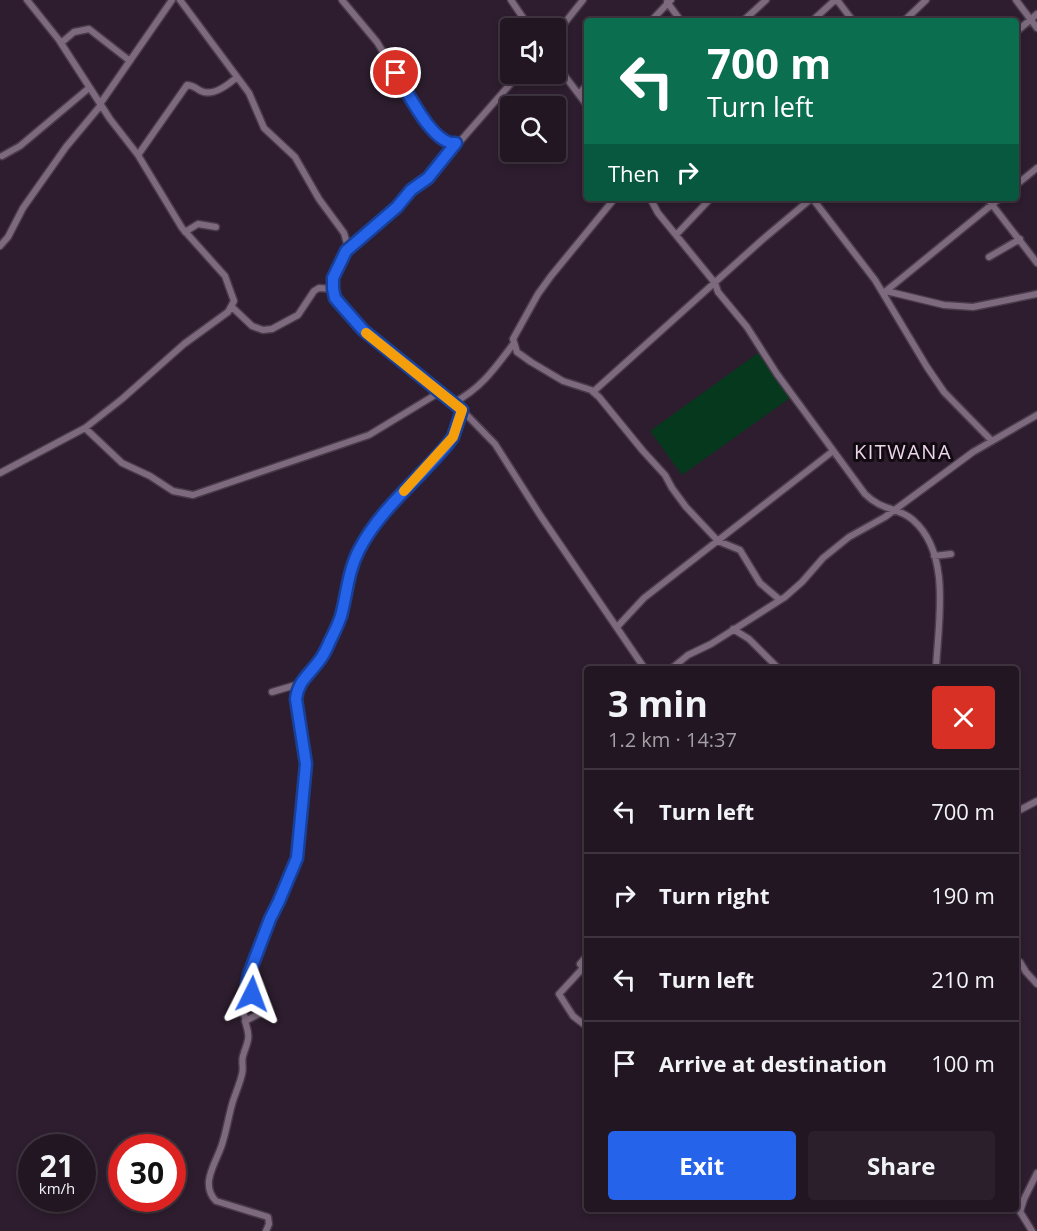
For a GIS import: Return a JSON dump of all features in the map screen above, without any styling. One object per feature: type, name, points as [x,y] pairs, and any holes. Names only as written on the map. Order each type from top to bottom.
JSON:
[{"type":"street","points":[[27,0],[61,43],[89,88],[138,155],[185,232],[225,276],[232,294],[232,307],[252,326],[263,330],[272,329],[298,315],[314,291],[319,288],[333,289]]},
{"type":"street","points":[[0,246],[14,228],[23,208],[100,104],[172,0]]},
{"type":"street","points":[[180,0],[249,93],[264,128],[295,157],[319,199],[344,233],[348,243],[333,278],[335,298],[363,330],[462,410],[495,444],[540,515],[643,666]]},
{"type":"street","points":[[342,0],[377,42],[435,133],[444,142],[456,143]]},
{"type":"street","points":[[511,0],[523,18]]},
{"type":"street","points":[[566,22],[584,0]]},
{"type":"street","points":[[746,18],[766,0]]},
{"type":"street","points":[[815,18],[836,0],[851,18]]},
{"type":"street","points":[[907,18],[927,0]]},
{"type":"street","points":[[1016,0],[1037,28]]},
{"type":"street","points":[[654,18],[668,1],[679,18]]},
{"type":"street","points":[[1019,29],[1037,14]]},
{"type":"street","points":[[61,43],[74,32],[88,29],[130,61]]},
{"type":"street","points":[[138,155],[187,85],[204,92],[211,92],[229,84],[237,77]]},
{"type":"street","points":[[566,77],[584,101]]},
{"type":"street","points":[[346,251],[397,207],[411,190],[428,178],[456,143],[510,84]]},
{"type":"street","points":[[2,156],[20,146],[89,88]]},
{"type":"street","points":[[579,94],[584,88]]},
{"type":"street","points":[[1019,183],[1037,168]]},
{"type":"street","points":[[453,403],[471,393],[502,360],[514,343],[516,332],[538,294],[570,251],[612,201]]},
{"type":"street","points":[[651,201],[654,208],[715,283],[718,292],[747,327],[777,374],[874,503],[906,515],[926,534],[934,556],[941,600],[935,666]]},
{"type":"street","points":[[676,235],[708,201]]},
{"type":"street","points":[[593,392],[777,226],[808,201]]},
{"type":"street","points":[[814,201],[884,292],[944,392],[992,441]]},
{"type":"street","points":[[989,201],[1037,263]]},
{"type":"street","points":[[884,292],[997,201]]},
{"type":"street","points":[[185,232],[198,224],[216,227]]},
{"type":"street","points":[[990,257],[1020,239]]},
{"type":"street","points":[[884,292],[944,305],[973,307],[1037,294]]},
{"type":"street","points":[[0,473],[85,428],[122,399],[184,344],[232,307]]},
{"type":"street","points":[[514,343],[518,352],[538,367],[563,381],[593,392],[665,475],[686,507],[718,541],[740,550],[760,583],[780,600]]},
{"type":"street","points":[[85,428],[122,463],[150,476],[173,491],[193,495],[369,435],[440,392]]},
{"type":"street","points":[[266,1231],[269,1224],[268,1216],[234,1205],[219,1203],[212,1196],[210,1185],[212,1167],[224,1141],[233,1100],[243,1071],[242,1058],[248,1040],[246,1020],[240,1001],[243,987],[248,981],[270,919],[297,858],[306,766],[296,699],[299,684],[321,659],[334,634],[341,615],[351,571],[364,541],[403,492],[453,437],[462,410]]},
{"type":"street","points":[[675,666],[688,655],[711,644],[795,589],[830,552],[849,537],[874,524],[973,452],[1037,415]]},
{"type":"street","points":[[617,627],[644,598],[833,451]]},
{"type":"street","points":[[934,556],[951,554]]},
{"type":"street","points":[[733,629],[749,639],[776,666]]},
{"type":"street","points":[[272,692],[299,684]]},
{"type":"street","points":[[1019,810],[1037,801]]},
{"type":"street","points":[[584,959],[580,964],[583,968],[559,994],[573,1016],[584,1024]]},
{"type":"street","points":[[1020,962],[1037,984]]},
{"type":"street","points":[[246,1020],[257,1016],[260,1012],[248,981]]},
{"type":"street","points":[[1032,1231],[1020,1212],[1037,1173]]},
{"type":"green space","points":[[758,353],[790,398],[682,475],[650,431]]},
{"type":"slow traffic","points":[[366,333],[462,410],[453,437],[404,491]]},
{"type":"district","name":"KITWANA","points":[[903,452]]},
{"type":"route","points":[[252,994],[247,984],[249,974],[297,858],[306,764],[297,713],[297,689],[321,659],[334,634],[341,615],[351,571],[364,541],[403,492],[453,437],[462,410],[363,330],[335,298],[333,289],[336,268],[346,251],[402,203],[411,190],[428,178],[456,143],[444,142],[435,133],[396,73]]}]
